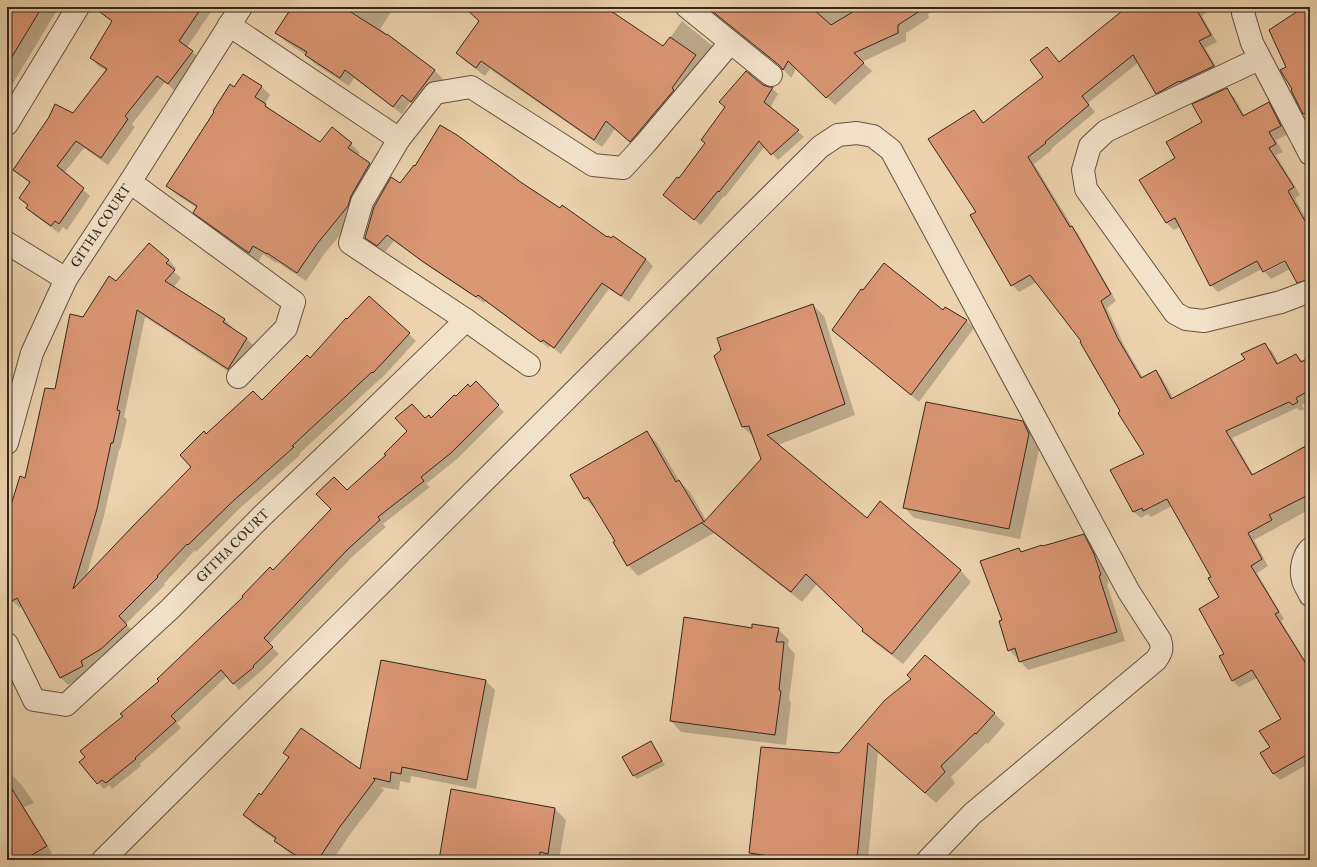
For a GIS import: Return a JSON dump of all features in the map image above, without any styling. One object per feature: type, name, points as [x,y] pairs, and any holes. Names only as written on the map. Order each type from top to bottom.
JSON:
[{"type":"street","points":[[7,124],[78,7]]},
{"type":"street","name":"GITHA COURT","points":[[7,443],[32,353],[66,279],[130,182],[241,7]]},
{"type":"street","points":[[687,7],[770,75]]},
{"type":"street","points":[[1245,7],[1243,13],[1252,43],[1259,59],[1310,154]]},
{"type":"street","points":[[229,25],[399,139]]},
{"type":"street","points":[[529,365],[466,320],[350,243],[362,202],[399,139],[435,93],[471,87],[594,165],[623,168],[646,144],[730,43]]},
{"type":"street","points":[[1259,59],[1106,131],[1090,146],[1083,170],[1086,189],[1175,313],[1186,319],[1204,321],[1281,302],[1310,292]]},
{"type":"street","points":[[103,860],[820,147],[838,135],[857,133],[873,136],[891,150],[1129,592],[1162,645],[1162,652],[1156,660],[972,814],[928,860]]},
{"type":"street","points":[[130,182],[294,302],[286,328],[238,377]]},
{"type":"street","points":[[7,243],[66,279]]},
{"type":"street","name":"GITHA COURT","points":[[7,644],[34,700],[66,705],[170,609],[263,516],[466,320]]},
{"type":"street","points":[[1310,549],[1304,558],[1302,569],[1303,580],[1310,596]]},
{"type":"building","points":[[7,7],[42,7],[7,65]]},
{"type":"building","points":[[93,7],[202,7],[179,41],[193,51],[168,84],[157,76],[125,116],[128,119],[101,158],[76,141],[57,166],[84,188],[59,224],[55,221],[51,226],[26,208],[28,205],[19,198],[30,182],[13,170],[49,117],[55,104],[73,113],[107,69],[90,58],[112,21]]},
{"type":"building","points":[[292,7],[343,7],[387,34],[435,70],[411,102],[402,95],[393,107],[345,70],[340,78],[305,55],[307,52],[275,33]]},
{"type":"building","points":[[464,7],[605,7],[663,46],[670,37],[696,55],[672,88],[674,90],[630,142],[606,121],[594,140],[481,61],[476,68],[456,53],[479,21]]},
{"type":"building","points":[[707,7],[811,7],[831,25],[861,7],[926,7],[898,25],[898,33],[854,53],[864,63],[826,98],[788,61],[783,70],[779,65]]},
{"type":"building","points":[[1127,7],[1195,7],[1211,35],[1199,41],[1214,66],[1180,82],[1179,81],[1156,94],[1133,55],[1082,96],[1089,105],[1028,157],[1070,227],[1072,226],[1111,294],[1101,301],[1117,337],[1141,378],[1156,370],[1171,399],[1245,359],[1241,354],[1265,343],[1277,364],[1296,354],[1301,362],[1310,357],[1310,390],[1296,398],[1298,402],[1293,405],[1289,402],[1226,431],[1252,475],[1310,444],[1310,494],[1269,515],[1272,520],[1248,533],[1262,559],[1251,566],[1279,612],[1275,614],[1310,670],[1310,753],[1273,774],[1260,753],[1270,747],[1259,731],[1281,719],[1252,670],[1232,681],[1219,656],[1224,654],[1199,609],[1219,597],[1208,578],[1211,577],[1167,499],[1143,511],[1142,508],[1133,512],[1110,470],[1144,454],[1118,413],[1120,411],[1080,342],[1081,341],[1030,275],[1011,286],[970,215],[976,212],[928,139],[974,110],[983,123],[1043,77],[1030,60],[1047,47],[1059,62]]},
{"type":"building","points":[[1304,7],[1310,7],[1310,120],[1306,113],[1303,114],[1291,90],[1292,89],[1280,70],[1286,67],[1269,30]]},
{"type":"building","points":[[746,71],[763,85],[773,87],[764,102],[799,130],[771,155],[759,141],[719,192],[718,191],[694,220],[663,195],[677,177],[679,178],[705,143],[701,140],[725,107],[719,102]]},
{"type":"building","points":[[243,74],[262,86],[255,97],[266,104],[265,106],[320,142],[332,127],[352,143],[348,148],[370,163],[351,196],[348,206],[317,244],[297,273],[267,253],[253,246],[249,253],[193,213],[197,206],[166,186],[214,112],[213,111],[230,84],[234,87]]},
{"type":"building","points":[[1227,88],[1243,116],[1269,102],[1281,126],[1269,132],[1276,144],[1269,148],[1294,187],[1288,191],[1310,230],[1310,279],[1297,283],[1285,261],[1263,272],[1257,261],[1210,286],[1175,218],[1166,223],[1139,180],[1175,158],[1166,142],[1202,122],[1192,104]]},
{"type":"building","points":[[440,125],[457,135],[522,183],[560,208],[562,205],[607,237],[608,236],[611,238],[613,236],[646,259],[621,296],[602,283],[554,348],[543,340],[541,342],[478,295],[476,297],[422,261],[387,235],[377,246],[365,238],[374,207],[391,177],[400,183],[414,165],[415,166]]},
{"type":"building","points":[[149,243],[169,260],[166,263],[175,270],[165,281],[225,319],[223,322],[247,338],[228,369],[137,310],[117,410],[120,411],[113,443],[111,443],[97,509],[73,589],[191,467],[180,455],[204,431],[206,434],[253,391],[262,400],[307,355],[310,358],[346,318],[347,319],[369,296],[410,333],[373,373],[372,372],[292,446],[294,447],[232,502],[188,545],[187,544],[157,576],[158,577],[119,616],[127,625],[101,649],[81,661],[83,666],[60,678],[17,598],[7,604],[7,518],[20,476],[25,478],[45,388],[55,389],[70,314],[83,317],[109,276],[116,281]]},
{"type":"building","points":[[884,263],[943,310],[945,307],[967,320],[911,395],[832,330],[861,289],[863,290]]},
{"type":"building","points":[[813,304],[845,404],[767,435],[867,518],[880,501],[961,570],[892,654],[862,631],[863,629],[806,574],[791,592],[702,523],[703,522],[627,566],[613,542],[615,541],[588,497],[584,499],[570,475],[647,431],[676,482],[679,480],[704,522],[761,459],[749,426],[742,427],[714,356],[721,350],[717,338]]},
{"type":"building","points":[[476,381],[499,405],[451,453],[421,477],[424,481],[378,517],[380,520],[347,550],[264,638],[273,647],[253,666],[254,667],[233,684],[221,670],[171,716],[176,721],[135,758],[136,759],[106,783],[102,780],[97,784],[79,762],[85,757],[80,751],[123,716],[120,714],[159,681],[157,679],[243,597],[242,596],[270,567],[273,570],[331,509],[316,494],[334,477],[347,490],[386,455],[384,454],[407,431],[395,418],[412,404],[425,418],[429,415],[431,418],[454,395],[456,396],[468,384],[470,387]]},
{"type":"building","points":[[926,402],[1023,421],[1029,434],[1009,529],[903,508]]},
{"type":"building","points":[[1084,534],[1094,554],[1101,575],[1099,576],[1117,632],[1019,662],[1015,648],[1008,651],[999,621],[1002,620],[980,561],[1019,548],[1021,552]]},
{"type":"building","points":[[684,617],[752,628],[752,624],[779,628],[776,642],[784,642],[779,690],[781,691],[775,735],[670,721]]},
{"type":"building","points":[[925,655],[995,713],[976,734],[975,733],[941,766],[945,772],[925,793],[868,743],[857,860],[813,860],[797,857],[796,860],[749,853],[761,747],[839,753],[885,700],[911,679],[907,675]]},
{"type":"building","points":[[381,660],[486,680],[467,780],[402,767],[401,774],[391,772],[390,782],[373,778],[375,780],[339,828],[318,860],[303,860],[274,841],[276,838],[243,815],[259,793],[261,795],[289,757],[283,753],[301,728],[360,769]]},
{"type":"building","points":[[651,741],[662,761],[633,776],[622,757]]},
{"type":"building","points":[[7,781],[47,846],[23,860],[7,860]]},
{"type":"building","points":[[451,789],[555,808],[548,854],[540,852],[539,860],[439,860]]}]
